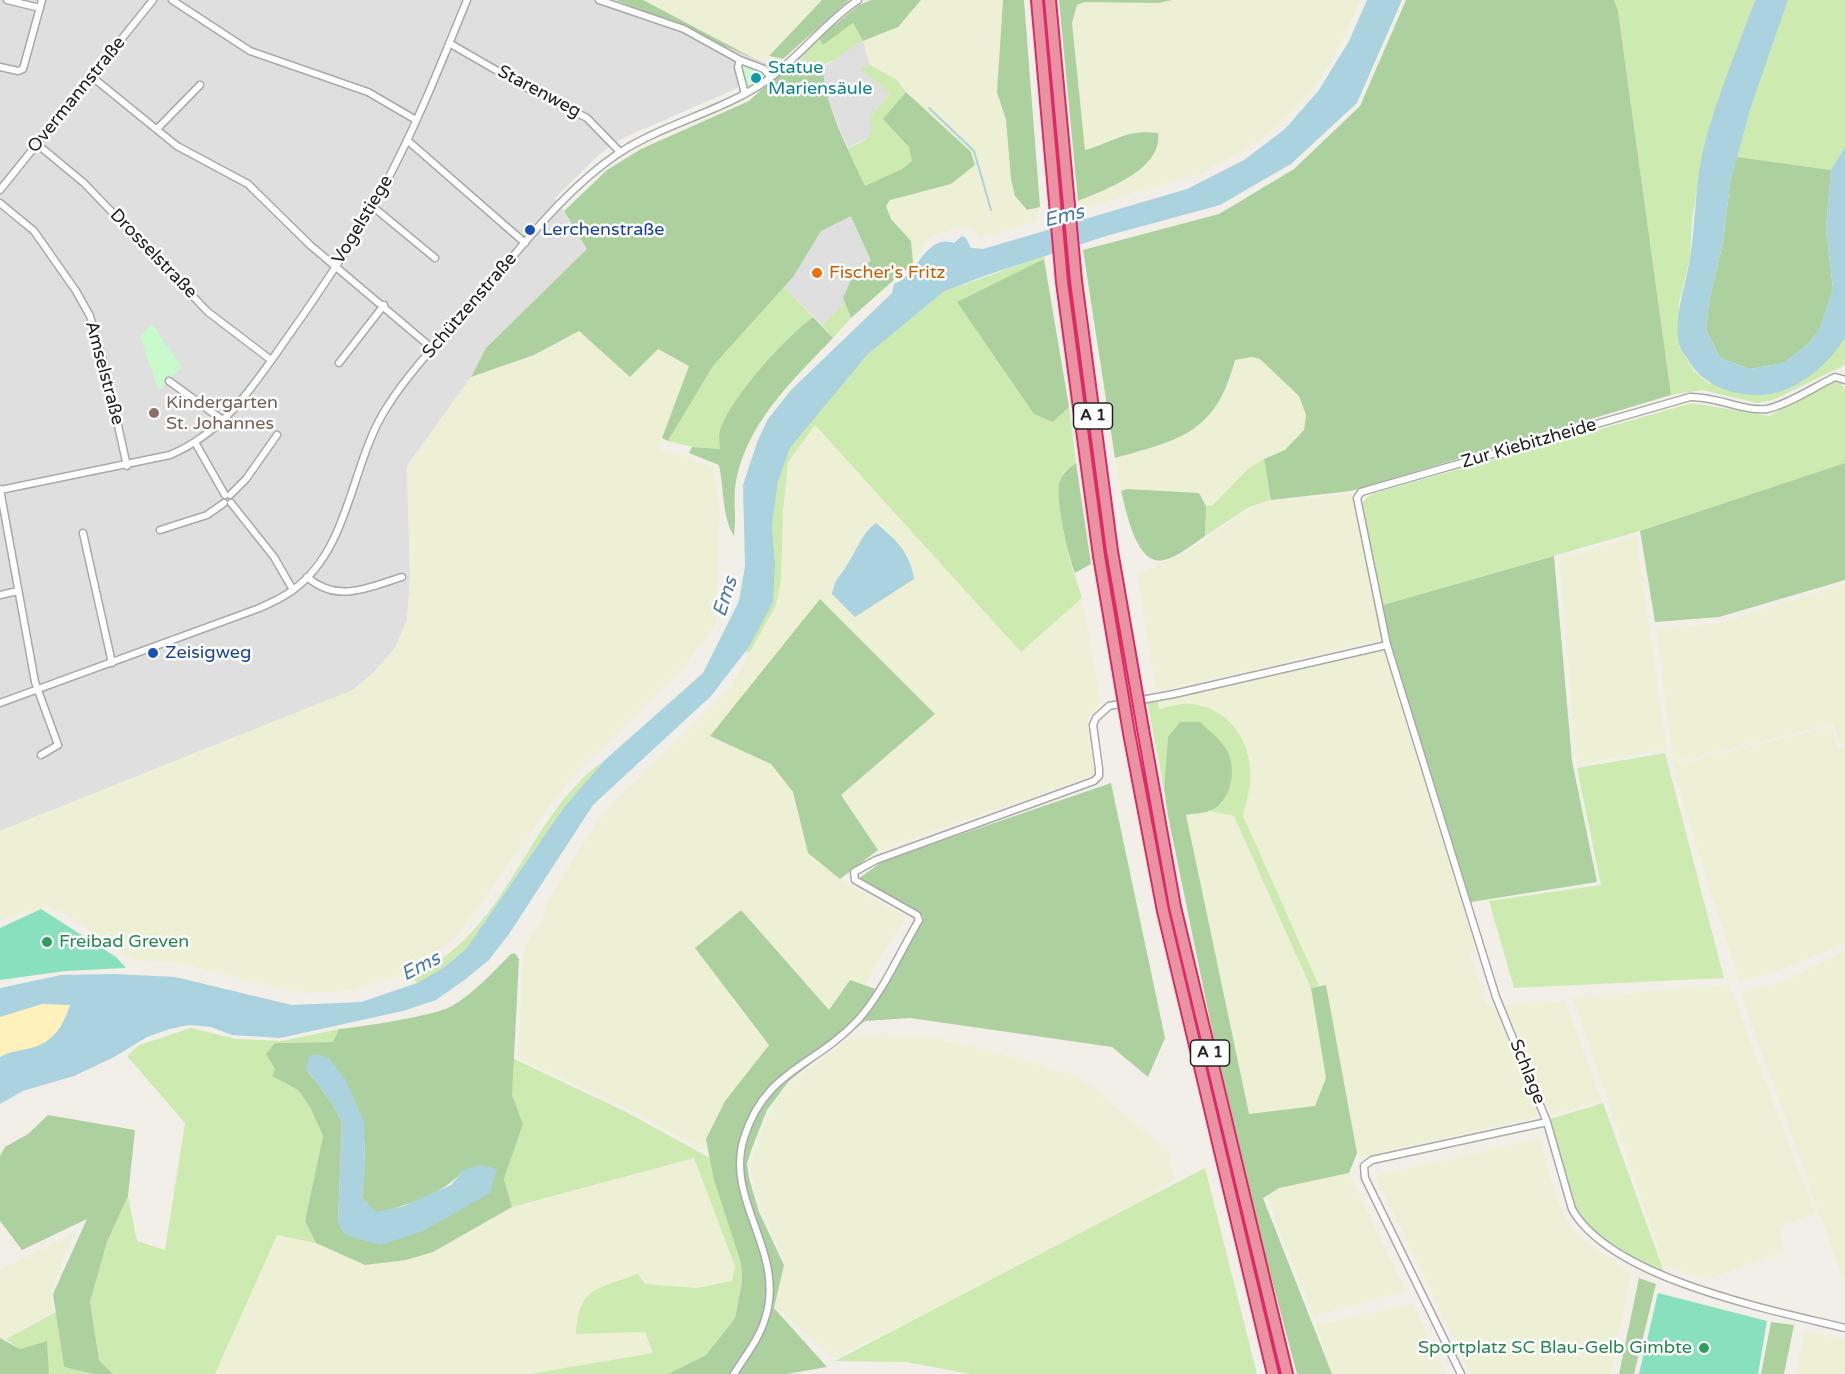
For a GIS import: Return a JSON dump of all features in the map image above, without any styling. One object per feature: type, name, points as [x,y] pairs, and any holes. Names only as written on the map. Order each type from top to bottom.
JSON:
[{"type":"highway","points":[[1032,0],[1039,30]]},
{"type":"highway","name":"A 1","points":[[1037,0],[1062,282],[1099,556],[1129,733],[1163,911],[1273,1374]]},
{"type":"highway","name":"A 1","points":[[1050,0],[1076,281],[1112,551],[1175,907],[1287,1374]]},
{"type":"street","points":[[7,0],[40,8]]},
{"type":"street","points":[[0,67],[18,71],[23,69],[42,0]]},
{"type":"street","name":"Overmannstraße","points":[[0,190],[153,0]]},
{"type":"street","points":[[172,0],[250,51],[368,92],[416,120]]},
{"type":"street","name":"Vogelstiege","points":[[0,490],[127,466],[170,455],[196,444],[224,421],[271,360],[336,265],[372,206],[407,140],[468,0]]},
{"type":"street","points":[[599,0],[684,29],[740,60],[764,69],[771,77]]},
{"type":"street","name":"Schützenstraße","points":[[0,703],[257,609],[293,590],[318,566],[333,541],[376,424],[405,382],[525,243],[592,173],[620,152],[745,94],[771,77],[858,0]]},
{"type":"street","name":"Starenweg","points":[[450,43],[527,88],[587,118],[620,152]]},
{"type":"street","points":[[740,60],[738,67],[745,94]]},
{"type":"street","points":[[91,76],[177,146],[248,184],[310,245],[384,305],[433,349]]},
{"type":"street","points":[[157,129],[200,85]]},
{"type":"street","points":[[407,140],[525,243]]},
{"type":"street","name":"Drosselstraße","points":[[37,144],[84,183],[208,312],[271,360]]},
{"type":"street","name":"Amselstraße","points":[[0,203],[40,239],[76,291],[90,316],[105,367],[127,466]]},
{"type":"street","points":[[372,206],[435,258]]},
{"type":"street","points":[[339,363],[384,305]]},
{"type":"street","name":"Zur Kiebitzheide","points":[[1387,645],[1357,498],[1361,492],[1690,398],[1710,397],[1753,408],[1767,409],[1835,377],[1845,380]]},
{"type":"street","points":[[169,381],[224,421]]},
{"type":"street","points":[[227,495],[246,479],[277,435]]},
{"type":"street","points":[[196,444],[227,495],[227,503],[274,556],[293,590]]},
{"type":"street","points":[[0,490],[38,690],[58,745],[41,755]]},
{"type":"street","points":[[160,530],[207,515],[227,503]]},
{"type":"street","points":[[83,533],[112,663]]},
{"type":"street","points":[[307,577],[322,586],[346,594],[402,577]]},
{"type":"street","points":[[0,595],[18,591]]},
{"type":"street","points":[[734,1374],[762,1328],[769,1298],[768,1261],[739,1174],[744,1137],[768,1091],[777,1081],[825,1049],[869,1007],[919,920],[917,915],[855,880],[854,872],[876,860],[1094,781],[1099,776],[1099,769],[1093,725],[1096,718],[1109,706],[1174,694],[1387,645]]},
{"type":"street","name":"Schlage","points":[[1387,645],[1496,997],[1547,1122],[1572,1209],[1591,1234],[1665,1277],[1697,1290],[1845,1328]]},
{"type":"street","points":[[1461,1374],[1365,1178],[1364,1166],[1372,1160],[1547,1122]]},
{"type":"shaded area","points":[[0,0],[616,0],[776,67],[731,91],[623,138],[601,153],[555,198],[588,249],[486,348],[471,377],[407,466],[410,577],[407,620],[395,648],[373,673],[353,690],[0,831]]},
{"type":"shaded area","points":[[863,41],[870,65],[860,68],[890,93],[870,117],[873,130],[869,137],[848,148],[825,93],[823,73],[791,63],[802,53],[825,65],[829,64],[851,46]]},
{"type":"shaded area","points":[[851,215],[871,262],[843,298],[845,303],[822,325],[784,287],[821,231]]},
{"type":"green space","points":[[616,0],[643,0],[755,59]]},
{"type":"green space","points":[[643,0],[822,0],[769,56],[755,59]]},
{"type":"green space","points":[[822,0],[849,0],[783,59],[769,56]]},
{"type":"green space","points":[[871,0],[921,0],[898,27],[863,41],[853,23],[823,45],[819,38],[859,5]]},
{"type":"green space","points":[[921,0],[1003,0],[997,92],[1006,120],[1011,179],[1015,196],[1027,210],[1040,207],[1035,222],[981,237],[973,229],[960,227],[929,237],[913,263],[911,241],[891,219],[886,206],[890,200],[951,184],[960,143],[930,117],[897,80],[870,65],[863,41],[898,27]]},
{"type":"green space","points":[[1003,0],[1024,0],[1040,207],[1027,210],[1015,196],[1011,179],[1006,120],[997,92]]},
{"type":"green space","points":[[1059,0],[1172,0],[1159,3],[1084,2],[1077,5],[1072,23],[1085,150],[1128,135],[1158,133],[1157,146],[1151,158],[1142,168],[1130,177],[1078,201]]},
{"type":"green space","points":[[1172,0],[1361,0],[1336,54],[1315,87],[1282,122],[1254,144],[1201,173],[1079,210],[1078,201],[1123,183],[1158,133],[1124,134],[1085,150],[1072,23],[1077,5],[1084,2],[1159,3]]},
{"type":"green space","points":[[1406,0],[1614,0],[1618,11],[1671,395],[1351,491],[1271,500],[1264,459],[1285,450],[1304,430],[1306,415],[1299,396],[1260,359],[1252,357],[1235,360],[1217,404],[1192,430],[1158,445],[1115,458],[1083,250],[1219,214],[1294,169],[1360,106]]},
{"type":"green space","points":[[1614,0],[1755,0],[1705,143],[1692,219],[1690,258],[1679,303],[1679,346],[1694,371],[1709,384],[1840,346],[1845,338],[1845,364],[1841,367],[1773,400],[1757,403],[1702,390],[1671,395],[1618,11]]},
{"type":"green space","points":[[1788,0],[1845,0],[1845,147],[1831,170],[1737,157],[1750,110]]},
{"type":"green space","points":[[853,23],[863,41],[827,63],[811,64],[803,59],[802,53],[819,38],[823,45]]},
{"type":"green space","points":[[748,61],[771,77],[745,94],[742,66]]},
{"type":"green space","points":[[791,63],[823,73],[834,117],[865,186],[902,169],[912,161],[909,147],[883,119],[906,92],[971,152],[975,165],[951,184],[890,200],[886,206],[891,219],[911,241],[913,263],[851,318],[843,298],[854,273],[871,261],[851,216],[821,231],[793,277],[713,366],[668,441],[662,438],[689,366],[658,349],[630,377],[579,331],[534,355],[471,377],[486,348],[587,249],[564,211],[607,170],[641,149],[749,101]]},
{"type":"green space","points":[[870,65],[897,80],[906,92],[884,119],[907,144],[912,161],[902,169],[865,187],[848,149],[868,138],[871,130],[870,117],[890,93],[859,68]]},
{"type":"green space","points":[[1737,157],[1831,170],[1826,229],[1833,288],[1819,331],[1807,345],[1784,363],[1750,369],[1720,358],[1706,330],[1709,301],[1723,242],[1730,183]]},
{"type":"green space","points":[[1044,256],[1044,259],[958,303],[1053,422],[1069,407],[1076,463],[1063,473],[1069,558],[1082,598],[1021,652],[815,425],[788,462],[783,512],[781,580],[776,605],[750,652],[744,651],[749,647],[775,563],[772,526],[778,482],[790,448],[867,355],[943,292]]},
{"type":"green space","points":[[1044,259],[1069,407],[1053,422],[1034,414],[957,302]]},
{"type":"green space","points":[[784,287],[813,317],[782,345],[770,361],[748,394],[720,449],[692,447],[668,441],[713,366]]},
{"type":"green space","points":[[845,303],[851,318],[833,338],[822,325]]},
{"type":"green space","points":[[813,317],[833,338],[789,384],[752,436],[737,476],[734,536],[725,511],[719,465],[689,453],[692,447],[720,449],[719,437],[725,418],[746,386],[774,353]]},
{"type":"green space","points":[[152,324],[182,367],[159,391],[140,336]]},
{"type":"green space","points":[[579,331],[629,376],[658,349],[689,366],[658,448],[714,468],[720,511],[716,625],[687,663],[568,781],[459,934],[412,971],[351,991],[308,993],[277,988],[177,962],[133,960],[66,914],[48,906],[0,920],[0,831],[353,690],[373,673],[395,648],[407,620],[410,577],[407,466],[471,377],[534,355]]},
{"type":"green space","points":[[1252,357],[1260,359],[1299,396],[1306,416],[1304,429],[1285,450],[1248,469],[1213,505],[1206,506],[1199,493],[1127,489],[1121,491],[1115,458],[1170,443],[1228,389],[1235,360]]},
{"type":"green space","points":[[1834,381],[1841,383],[1845,390],[1845,463],[1640,531],[1383,605],[1363,506],[1364,500],[1372,494],[1692,403],[1769,416]]},
{"type":"green space","points":[[815,424],[1021,651],[1082,598],[1101,702],[1088,720],[1095,769],[1090,777],[878,850],[841,796],[711,736],[771,764],[793,792],[808,853],[849,885],[906,917],[864,985],[849,980],[829,1011],[741,910],[695,948],[769,1045],[724,1102],[706,1139],[709,1153],[627,1108],[524,1061],[518,1054],[523,955],[530,936],[542,923],[546,903],[596,823],[614,802],[730,689],[776,605],[788,462]]},
{"type":"green space","points":[[1264,459],[1271,500],[1249,507],[1205,536],[1206,506],[1213,505],[1248,469]]},
{"type":"green space","points":[[1076,463],[1091,564],[1075,573],[1063,528],[1059,484],[1068,469]]},
{"type":"green space","points":[[1845,463],[1845,580],[1719,617],[1655,622],[1640,531]]},
{"type":"green space","points":[[1127,489],[1199,493],[1206,506],[1205,536],[1175,556],[1164,560],[1154,560],[1146,555],[1139,546],[1129,523],[1121,491]]},
{"type":"green space","points":[[1353,493],[1382,640],[1156,692],[1137,574],[1188,551],[1249,509],[1266,502]]},
{"type":"green space","points":[[1636,536],[1667,749],[1577,765],[1559,559]]},
{"type":"green space","points":[[1554,556],[1572,761],[1597,882],[1471,902],[1391,646],[1383,605]]},
{"type":"green space","points":[[1845,584],[1845,743],[1840,745],[1833,724],[1673,762],[1656,628],[1721,623]]},
{"type":"green space","points":[[820,599],[935,714],[841,795],[878,850],[840,879],[808,853],[793,792],[771,764],[710,736]]},
{"type":"green space","points":[[1377,649],[1384,650],[1387,655],[1476,951],[1470,954],[1486,1002],[1496,1009],[1537,1107],[1538,1117],[1362,1157],[1357,1153],[1326,985],[1319,986],[1259,853],[1243,816],[1246,801],[1191,704],[1159,709],[1157,698]]},
{"type":"green space","points":[[1157,698],[1159,709],[1191,704],[1218,713],[1229,721],[1244,743],[1250,770],[1243,816],[1319,986],[1311,988],[1234,816],[1209,811],[1223,802],[1168,737],[1164,789],[1147,700]]},
{"type":"green space","points":[[1180,722],[1200,722],[1222,743],[1229,754],[1231,763],[1231,783],[1228,792],[1217,807],[1203,813],[1186,815],[1249,1114],[1315,1106],[1326,1078],[1311,988],[1326,985],[1357,1153],[1349,1173],[1279,1188],[1263,1198],[1332,1374],[1297,1374],[1265,1254],[1213,1035],[1164,789],[1168,737]]},
{"type":"green space","points":[[1832,727],[1839,749],[1845,748],[1845,943],[1780,970],[1739,981],[1682,800],[1674,765]]},
{"type":"green space","points":[[1665,753],[1724,978],[1514,988],[1489,901],[1601,885],[1577,768]]},
{"type":"green space","points":[[606,759],[565,806],[466,949],[443,968],[417,983],[413,978],[436,963],[471,933],[500,896],[551,816],[584,777]]},
{"type":"green space","points":[[1111,783],[1165,1038],[1148,1077],[1112,1047],[910,1018],[865,1021],[789,1081],[767,1110],[747,1164],[759,1212],[784,1265],[774,1308],[827,1367],[787,1374],[668,1374],[706,1355],[735,1318],[742,1282],[741,1263],[714,1180],[706,1139],[725,1101],[769,1045],[695,948],[741,910],[829,1010],[850,980],[881,991],[924,917],[858,879],[883,861]]},
{"type":"green space","points":[[1209,811],[1234,816],[1311,988],[1326,1078],[1315,1106],[1248,1114],[1185,815]]},
{"type":"green space","name":"Freibad Greven","points":[[41,909],[116,957],[126,968],[65,971],[0,980],[0,928]]},
{"type":"green space","points":[[1845,951],[1845,1284],[1744,1003],[1743,992],[1789,979]]},
{"type":"green space","points":[[515,953],[519,959],[512,1095],[523,1124],[504,1179],[512,1207],[433,1252],[406,1260],[365,1265],[316,1243],[305,1221],[323,1136],[310,1107],[298,1090],[272,1076],[275,1069],[266,1054],[275,1043],[333,1042],[339,1029],[443,1010],[468,995],[511,954]],"holes":[[[328,1058],[351,1092],[362,1124],[365,1158],[362,1198],[376,1213],[424,1198],[445,1186],[464,1170],[423,1231],[346,1235],[338,1223],[342,1123],[332,1103],[306,1069]]]},
{"type":"green space","points":[[1729,984],[1815,1213],[1779,1227],[1785,1251],[1708,1279],[1664,1266],[1573,998]]},
{"type":"green space","points":[[1565,1001],[1602,1102],[1551,1114],[1504,1005]]},
{"type":"green space","points":[[191,1028],[236,1039],[282,1041],[339,1029],[333,1042],[275,1043],[275,1069],[272,1076],[298,1090],[310,1107],[323,1136],[305,1221],[316,1243],[277,1235],[215,1374],[113,1374],[99,1360],[90,1302],[107,1242],[128,1196],[137,1241],[165,1250],[185,1123],[127,1056],[139,1045]]},
{"type":"green space","points":[[856,1036],[935,1038],[1021,1059],[1081,1078],[1169,1153],[1174,1179],[1153,1192],[1158,1202],[833,1358],[775,1305],[784,1260],[761,1210],[750,1168],[764,1124],[775,1101],[790,1083],[844,1042]]},
{"type":"green space","points":[[512,1058],[626,1112],[710,1158],[741,1263],[742,1282],[735,1318],[706,1355],[668,1374],[529,1374],[653,1353],[645,1332],[576,1334],[581,1306],[586,1298],[602,1287],[638,1274],[645,1284],[697,1288],[732,1281],[735,1266],[694,1158],[512,1207],[504,1179],[523,1124],[512,1095]]},
{"type":"green space","points":[[1603,1103],[1664,1272],[1618,1249],[1596,1234],[1579,1216],[1569,1195],[1550,1119]]},
{"type":"green space","points":[[48,1115],[135,1130],[128,1196],[107,1242],[90,1302],[99,1360],[113,1374],[94,1374],[64,1367],[53,1294],[87,1219],[22,1250],[0,1221],[0,1156],[5,1147],[28,1134]]},
{"type":"green space","points":[[1539,1138],[1559,1205],[1578,1237],[1631,1273],[1611,1374],[1471,1374],[1375,1176]]},
{"type":"green space","points":[[694,1158],[735,1266],[732,1281],[697,1288],[645,1284],[576,1334],[645,1332],[653,1353],[529,1374],[215,1374],[277,1234],[316,1243],[365,1265],[485,1223],[512,1207]]},
{"type":"green space","points":[[1205,1168],[1257,1374],[970,1374],[907,1362],[835,1361]]},
{"type":"green space","points":[[1349,1173],[1406,1291],[1314,1316],[1266,1196],[1279,1188]]},
{"type":"green space","points":[[73,1234],[50,1295],[54,1312],[6,1338],[0,1337],[0,1270]]},
{"type":"green space","points":[[1639,1278],[1656,1284],[1634,1374],[1619,1374]]},
{"type":"green space","name":"Sportplatz SC Blau-Gelb Gimbte","points":[[1658,1293],[1767,1321],[1758,1374],[1639,1374]]},
{"type":"green space","points":[[1413,1304],[1446,1374],[1333,1374],[1315,1325]]},
{"type":"green space","points":[[56,1312],[64,1367],[94,1374],[49,1374],[47,1341],[20,1349],[6,1339]]},
{"type":"green space","points":[[1771,1322],[1794,1325],[1784,1374],[1761,1374]]},
{"type":"green space","points":[[1805,1331],[1845,1340],[1845,1374],[1795,1374]]},
{"type":"green space","points":[[0,1338],[20,1349],[47,1341],[49,1374],[0,1374]]},
{"type":"sand","points":[[42,1004],[70,1004],[57,1032],[46,1042],[0,1057],[0,1017]]},
{"type":"water","points":[[1367,0],[1402,0],[1357,103],[1291,164],[1220,205],[1106,236],[984,276],[943,292],[867,355],[790,448],[778,482],[772,526],[775,563],[773,602],[749,647],[711,696],[593,805],[509,934],[489,960],[463,981],[436,1000],[403,1011],[280,1038],[232,1035],[211,1027],[189,1025],[170,1029],[147,1037],[114,1057],[74,1076],[23,1091],[0,1104],[0,1057],[46,1042],[61,1026],[70,1005],[42,1004],[0,1017],[0,988],[61,975],[115,974],[175,977],[292,1005],[361,1002],[417,983],[443,968],[466,949],[565,806],[606,759],[703,673],[739,601],[745,566],[743,485],[758,440],[768,419],[791,390],[892,293],[894,284],[902,280],[936,244],[954,243],[962,236],[966,238],[971,248],[983,249],[1187,189],[1244,160],[1285,129],[1319,90],[1349,41]]},
{"type":"water","points":[[1755,0],[1788,0],[1750,110],[1730,184],[1723,242],[1709,301],[1706,330],[1720,358],[1750,369],[1784,363],[1807,345],[1819,331],[1833,288],[1826,229],[1831,170],[1845,147],[1845,338],[1829,359],[1807,378],[1783,391],[1757,395],[1726,390],[1701,376],[1681,350],[1678,333],[1679,312],[1690,259],[1697,185],[1705,142]]},
{"type":"water","points":[[876,523],[901,547],[909,561],[914,579],[855,617],[832,594],[836,581],[863,537]]},
{"type":"water","points":[[315,1054],[328,1058],[345,1079],[364,1122],[365,1170],[362,1198],[376,1212],[404,1206],[451,1185],[464,1170],[481,1165],[497,1169],[490,1193],[423,1231],[381,1245],[346,1235],[338,1224],[342,1123],[332,1103],[306,1069],[309,1057]]},
{"type":"waterway","points":[[929,108],[974,151],[991,210]]},
{"type":"place","name":"Statue Mariensäule","points":[[756,78]]},
{"type":"place","name":"Lerchenstraße","points":[[530,230]]},
{"type":"place","name":"Fischer's Fritz","points":[[817,273]]},
{"type":"place","name":"Kindergarten St. Johannes","points":[[154,413]]},
{"type":"place","name":"Zeisigweg","points":[[153,653]]},
{"type":"place","name":"Freibad Greven","points":[[47,942]]},
{"type":"place","name":"Sportplatz SC Blau-Gelb Gimbte","points":[[1704,1348]]},
{"type":"water label","name":"Ems","points":[[1064,217]]},
{"type":"water label","name":"Ems","points":[[726,597]]},
{"type":"water label","name":"Ems","points":[[421,967]]}]
